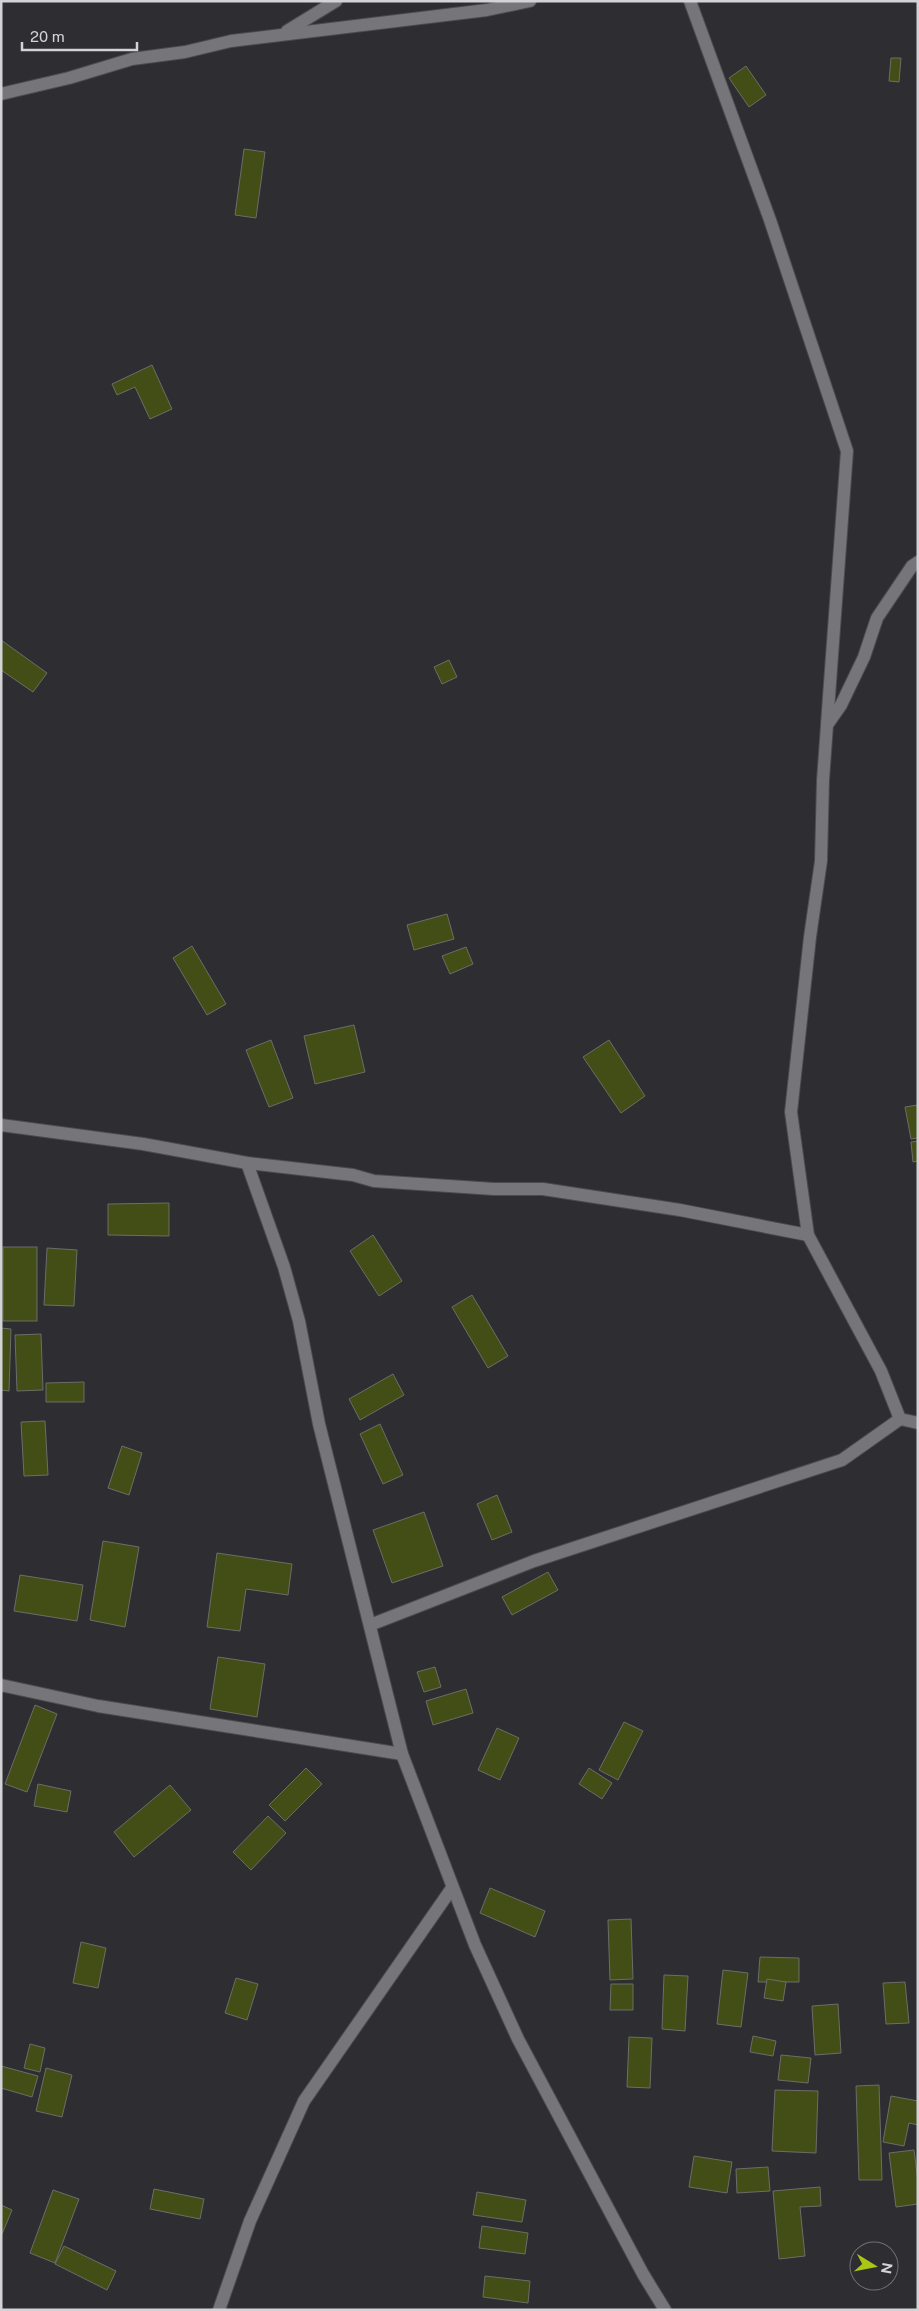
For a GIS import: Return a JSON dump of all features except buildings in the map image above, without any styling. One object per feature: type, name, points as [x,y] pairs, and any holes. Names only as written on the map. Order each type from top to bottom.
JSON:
[{"type":"street","points":[[284,34],[336,1]]},
{"type":"street","points":[[1,94],[69,78],[132,59],[284,34],[477,11],[530,1]]},
{"type":"street","points":[[690,1],[770,220],[847,451],[822,780],[821,861],[810,937],[791,1112],[808,1235],[881,1372],[900,1419]]},
{"type":"street","points":[[827,725],[841,705],[864,657],[877,618],[912,566],[918,562]]},
{"type":"street","points":[[1,1125],[143,1144],[247,1162],[353,1175],[374,1180],[432,1186],[543,1189],[680,1210],[808,1235]]},
{"type":"street","points":[[247,1162],[284,1268],[299,1321],[319,1424],[402,1754],[474,1945],[518,2039],[643,2274],[666,2310]]},
{"type":"street","points":[[370,1625],[534,1561],[842,1460],[900,1419],[918,1423]]},
{"type":"street","points":[[1,1685],[98,1706],[402,1754]]},
{"type":"street","points":[[219,2310],[250,2220],[304,2101],[452,1888]]}]
